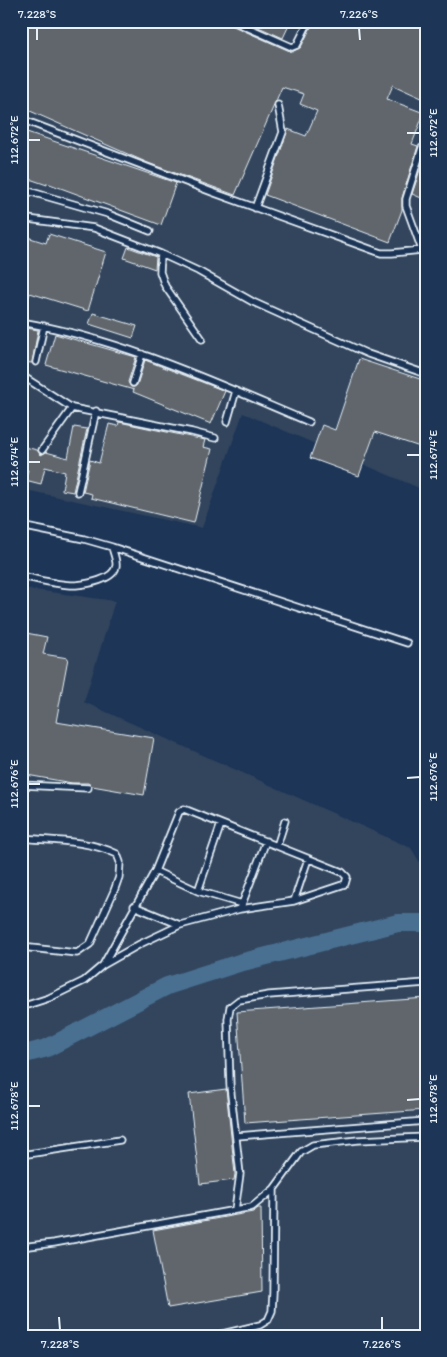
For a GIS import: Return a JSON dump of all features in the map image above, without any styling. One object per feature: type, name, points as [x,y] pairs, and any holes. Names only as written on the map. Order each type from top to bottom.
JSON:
[{"type":"lane","points":[[233,21],[292,46],[297,44],[309,21]]},
{"type":"lane","points":[[255,208],[283,132],[278,105]]},
{"type":"lane","points":[[21,119],[255,208],[381,253],[392,254],[424,250],[406,206],[406,199],[422,148]]},
{"type":"lane","points":[[21,189],[108,214],[150,231]]},
{"type":"lane","points":[[21,218],[94,228],[198,271],[254,302],[368,354],[426,374]]},
{"type":"lane","points":[[160,254],[160,272],[165,286],[202,339]]},
{"type":"lane","points":[[21,322],[44,326],[142,354],[309,422]]},
{"type":"lane","points":[[36,362],[44,326]]},
{"type":"lane","points":[[133,383],[142,354]]},
{"type":"lane","points":[[21,377],[24,377],[72,408],[96,411],[215,438]]},
{"type":"lane","points":[[228,422],[236,391]]},
{"type":"lane","points":[[42,450],[72,408]]},
{"type":"lane","points":[[78,492],[96,411]]},
{"type":"lane","points":[[21,526],[112,547],[407,643]]},
{"type":"lane","points":[[21,576],[74,585],[102,579],[113,572],[116,565],[112,547]]},
{"type":"lane","points":[[21,785],[88,788]]},
{"type":"lane","points":[[21,1007],[49,998],[84,981],[103,965],[140,944],[180,925],[241,907],[294,901],[345,884],[346,877],[342,872],[182,810],[179,812],[154,871],[103,965]]},
{"type":"lane","points":[[278,846],[285,821]]},
{"type":"lane","points":[[198,891],[221,824]]},
{"type":"lane","points":[[21,838],[72,842],[104,848],[117,854],[120,862],[119,877],[114,891],[90,944],[77,953],[21,947]]},
{"type":"lane","points":[[241,907],[266,841]]},
{"type":"lane","points":[[294,901],[308,859]]},
{"type":"lane","points":[[154,871],[198,891],[241,907]]},
{"type":"lane","points":[[134,906],[180,925]]},
{"type":"lane","points":[[235,1210],[240,1174],[237,1136],[232,1111],[228,1053],[228,1014],[232,1004],[239,1000],[269,995],[426,983]]},
{"type":"lane","points":[[237,1136],[426,1121]]},
{"type":"lane","points":[[21,1247],[54,1243],[252,1207],[274,1189],[302,1152],[313,1145],[358,1140],[426,1137]]},
{"type":"lane","points":[[21,1155],[120,1140]]},
{"type":"lane","points":[[214,1336],[260,1325],[268,1320],[272,1311],[274,1293],[274,1189]]},
{"type":"shaded area","points":[[21,21],[426,21],[426,491],[243,413],[202,528],[21,489]]},
{"type":"shaded area","points":[[21,588],[115,601],[84,702],[411,848],[426,872],[426,1336],[21,1336]]},
{"type":"building","points":[[21,21],[228,21],[231,25],[292,52],[301,47],[314,21],[426,21],[426,100],[393,85],[387,99],[424,113],[412,144],[418,146],[402,198],[402,210],[390,242],[265,195],[288,129],[306,136],[317,111],[300,104],[304,94],[282,87],[235,195],[148,163],[21,107]]},
{"type":"building","points":[[245,21],[291,21],[283,38]]},
{"type":"building","points":[[21,130],[176,183],[161,225],[47,183],[47,185],[21,176]]},
{"type":"building","points":[[426,152],[426,200],[412,194]]},
{"type":"building","points":[[49,234],[106,252],[88,311],[30,293],[23,314],[21,314],[21,235],[46,243]]},
{"type":"building","points":[[128,247],[156,257],[155,269],[124,258]]},
{"type":"building","points":[[93,313],[137,326],[133,338],[89,324]]},
{"type":"building","points":[[21,327],[38,330],[32,363],[21,362]]},
{"type":"building","points":[[55,334],[136,357],[128,382],[131,387],[137,385],[145,360],[225,391],[211,424],[133,392],[134,390],[46,365]]},
{"type":"building","points":[[359,359],[426,381],[426,449],[375,432],[359,476],[310,458],[322,425],[335,430]]},
{"type":"building","points":[[119,422],[205,440],[203,447],[212,449],[194,523],[91,498],[92,494],[83,492],[90,460],[99,463],[109,424],[118,426]]},
{"type":"building","points":[[74,427],[87,429],[73,492],[62,490],[65,472],[45,467],[41,484],[25,480],[28,470],[21,469],[21,446],[37,450],[41,455],[46,452],[68,458]]},
{"type":"building","points":[[21,632],[47,637],[43,654],[68,658],[56,722],[154,738],[144,795],[92,786],[88,783],[72,783],[21,774]]},
{"type":"building","points":[[426,998],[426,1110],[245,1123],[237,1012]]},
{"type":"building","points":[[226,1089],[235,1174],[234,1180],[200,1184],[189,1094]]},
{"type":"building","points":[[261,1208],[262,1292],[168,1308],[153,1230],[253,1212]]},
{"type":"waterway","points":[[21,1055],[47,1048],[167,986],[239,963],[398,923],[426,923]]}]
